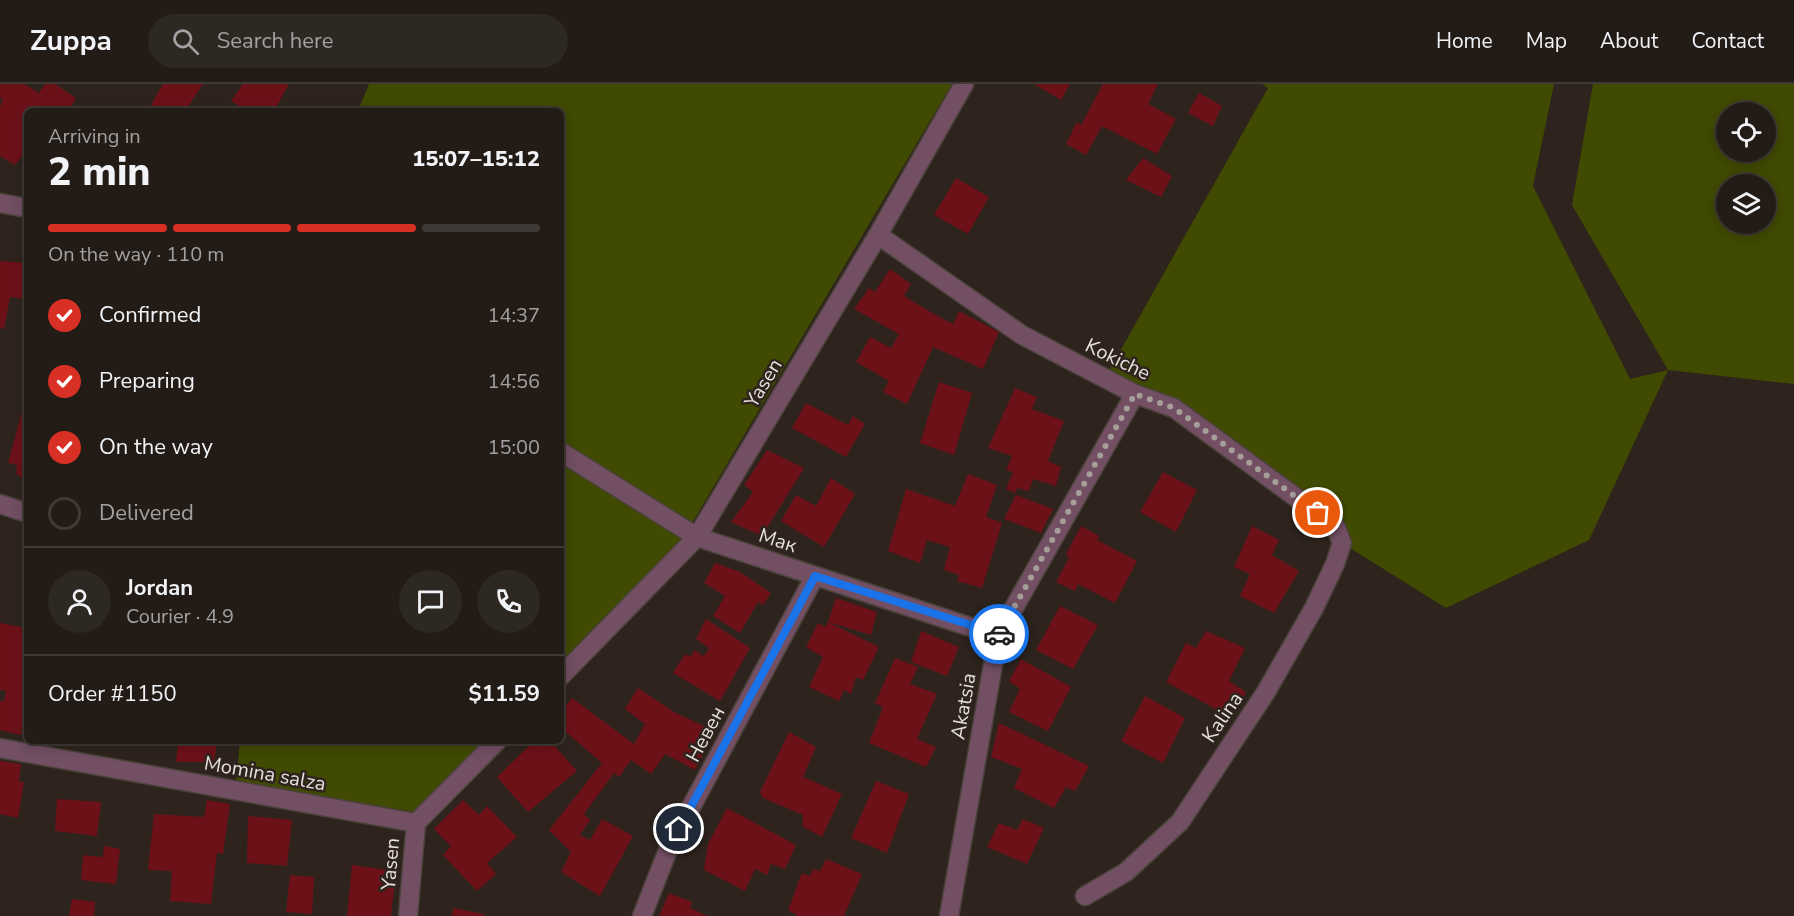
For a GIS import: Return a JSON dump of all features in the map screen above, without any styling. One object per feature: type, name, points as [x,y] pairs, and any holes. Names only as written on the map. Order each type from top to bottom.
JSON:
[{"type":"street","name":"Yasen","points":[[564,673],[698,537],[878,235],[964,84]]},
{"type":"street","points":[[0,203],[24,207]]},
{"type":"street","name":"Kokiche","points":[[878,235],[1022,334],[1135,394],[1174,408],[1201,425],[1335,526]]},
{"type":"street","name":"Akatsia","points":[[949,916],[998,636],[1135,394]]},
{"type":"street","name":"Мак","points":[[564,454],[698,537],[998,636]]},
{"type":"street","points":[[0,504],[24,512]]},
{"type":"street","name":"Kalina","points":[[1085,896],[1126,872],[1180,822],[1266,692],[1314,608],[1335,564],[1342,543],[1335,526]]},
{"type":"street","name":"Невен","points":[[642,916],[668,850],[815,576]]},
{"type":"street","name":"Yasen","points":[[408,916],[416,823],[494,744]]},
{"type":"street","name":"Momina salza","points":[[0,748],[31,747],[416,823]]},
{"type":"green space","points":[[369,84],[952,84],[682,540],[564,660],[564,108],[359,108]]},
{"type":"green space","points":[[1262,84],[1554,84],[1533,186],[1630,379],[1668,370],[1589,540],[1446,608],[1342,543],[1174,408],[1105,378],[1268,88]]},
{"type":"green space","points":[[1593,84],[1794,84],[1794,384],[1668,370],[1572,205]]},
{"type":"green space","points":[[240,744],[482,744],[415,812],[236,783]]},
{"type":"building","points":[[0,84],[24,84],[39,93],[45,84],[55,84],[76,98],[71,108],[24,108],[24,153],[15,165],[0,156],[0,107],[3,99],[0,98]]},
{"type":"building","points":[[163,84],[203,84],[187,108],[156,108],[151,105]]},
{"type":"building","points":[[243,84],[289,84],[276,108],[242,108],[231,101]]},
{"type":"building","points":[[1034,84],[1070,84],[1061,100]]},
{"type":"building","points":[[1103,84],[1158,84],[1148,104],[1176,119],[1157,154],[1102,126],[1086,155],[1066,144],[1077,122],[1081,125]]},
{"type":"building","points":[[1199,93],[1222,106],[1213,126],[1188,113]]},
{"type":"building","points":[[1143,158],[1172,176],[1161,197],[1126,180]]},
{"type":"building","points":[[956,178],[989,197],[968,234],[934,215]]},
{"type":"building","points":[[0,261],[24,263],[24,299],[10,297],[4,329],[0,328]]},
{"type":"building","points":[[890,269],[911,284],[904,296],[932,313],[953,324],[959,311],[999,332],[983,369],[933,347],[907,404],[883,392],[889,381],[856,362],[870,337],[891,348],[899,334],[854,309],[869,288],[875,292]]},
{"type":"building","points":[[939,382],[972,393],[954,455],[920,443]]},
{"type":"building","points":[[1015,388],[1037,397],[1032,409],[1064,421],[1048,461],[1061,467],[1056,486],[1033,479],[1029,491],[1017,488],[1016,493],[1006,489],[1013,472],[1006,470],[1012,456],[988,448]]},
{"type":"building","points":[[806,403],[848,425],[853,416],[865,424],[846,457],[792,428]]},
{"type":"building","points":[[24,408],[24,480],[16,473],[17,465],[8,463]]},
{"type":"building","points":[[767,450],[804,468],[762,536],[731,522],[753,492],[744,485]]},
{"type":"building","points":[[1163,472],[1197,490],[1176,532],[1140,512]]},
{"type":"building","points":[[968,474],[997,485],[986,517],[1002,523],[982,588],[957,581],[959,575],[944,570],[950,547],[927,540],[920,563],[888,551],[906,489],[955,506]]},
{"type":"building","points":[[831,478],[855,494],[824,547],[781,521],[796,495],[816,506]]},
{"type":"building","points":[[1016,495],[1053,509],[1041,533],[1004,519]]},
{"type":"building","points":[[1081,526],[1099,536],[1097,540],[1137,561],[1115,603],[1078,584],[1075,591],[1056,582],[1069,558],[1066,554]]},
{"type":"building","points":[[1252,526],[1279,540],[1272,555],[1299,571],[1274,613],[1240,596],[1250,574],[1234,567]]},
{"type":"building","points":[[715,563],[740,572],[771,593],[763,605],[758,602],[740,633],[713,616],[725,596],[704,583]]},
{"type":"building","points":[[836,598],[877,612],[871,635],[828,622]]},
{"type":"building","points":[[1060,606],[1098,625],[1073,669],[1036,650]]},
{"type":"building","points":[[706,619],[750,648],[720,701],[673,673],[685,654],[691,657],[694,650],[704,656],[709,648],[696,639]]},
{"type":"building","points":[[828,622],[879,647],[863,680],[856,677],[851,694],[844,690],[839,701],[809,687],[823,657],[806,647],[818,623],[825,627]]},
{"type":"building","points":[[0,623],[24,627],[24,716],[21,735],[0,730],[0,701],[4,701],[6,691],[0,690]]},
{"type":"building","points":[[921,631],[959,647],[947,676],[911,662]]},
{"type":"building","points":[[1206,631],[1245,648],[1229,681],[1246,692],[1232,718],[1166,682],[1186,643],[1196,648]]},
{"type":"building","points":[[895,658],[918,667],[910,684],[937,694],[917,739],[936,747],[926,767],[869,743],[883,707],[875,703]]},
{"type":"building","points":[[1021,659],[1071,687],[1048,731],[1009,712],[1020,689],[1009,681]]},
{"type":"building","points":[[638,688],[674,712],[708,728],[712,738],[695,770],[665,754],[651,774],[631,760],[619,777],[614,773],[584,814],[590,820],[580,835],[590,840],[602,819],[633,836],[600,896],[561,872],[571,852],[549,830],[602,763],[564,731],[564,708],[572,698],[634,744],[645,724],[625,709]]},
{"type":"building","points":[[1145,696],[1185,718],[1163,763],[1121,741]]},
{"type":"building","points":[[999,723],[1089,766],[1075,791],[1066,787],[1054,808],[1014,788],[1022,769],[991,757]]},
{"type":"building","points":[[789,732],[816,747],[803,777],[842,794],[822,837],[802,826],[803,815],[763,798],[760,792]]},
{"type":"building","points":[[178,744],[217,744],[214,762],[176,762]]},
{"type":"building","points":[[531,744],[553,744],[577,771],[528,812],[497,777]]},
{"type":"building","points":[[0,761],[21,764],[19,782],[24,782],[18,818],[0,814]]},
{"type":"building","points":[[876,781],[909,794],[887,853],[851,838]]},
{"type":"building","points":[[57,799],[101,802],[97,836],[55,831]]},
{"type":"building","points":[[207,800],[230,804],[223,854],[217,853],[211,904],[170,901],[172,871],[148,870],[154,814],[204,817]]},
{"type":"building","points":[[463,800],[479,815],[487,806],[517,837],[487,863],[496,874],[477,891],[443,855],[451,846],[434,829]]},
{"type":"building","points":[[727,808],[796,845],[785,869],[771,864],[767,875],[755,869],[745,891],[704,870],[708,844]]},
{"type":"building","points":[[248,816],[292,820],[287,866],[247,863]]},
{"type":"building","points":[[1023,819],[1044,828],[1027,864],[987,847],[999,823],[1017,830]]},
{"type":"building","points":[[104,846],[120,849],[116,884],[81,880],[83,855],[103,857]]},
{"type":"building","points":[[826,859],[862,874],[844,916],[798,916],[788,910],[802,873],[810,876],[813,869],[820,871]]},
{"type":"building","points":[[352,865],[396,871],[391,916],[347,916]]},
{"type":"building","points":[[290,875],[314,877],[312,914],[286,912]]},
{"type":"building","points":[[669,893],[692,902],[690,908],[707,916],[659,916]]},
{"type":"building","points":[[72,899],[95,902],[94,916],[69,916]]},
{"type":"building","points":[[453,908],[484,914],[484,916],[452,916]]},
{"type":"way so far","points":[[999,634],[1135,394],[1174,408],[1201,425],[1318,513]]},
{"type":"route","points":[[679,829],[815,576],[998,636],[999,634]]}]
